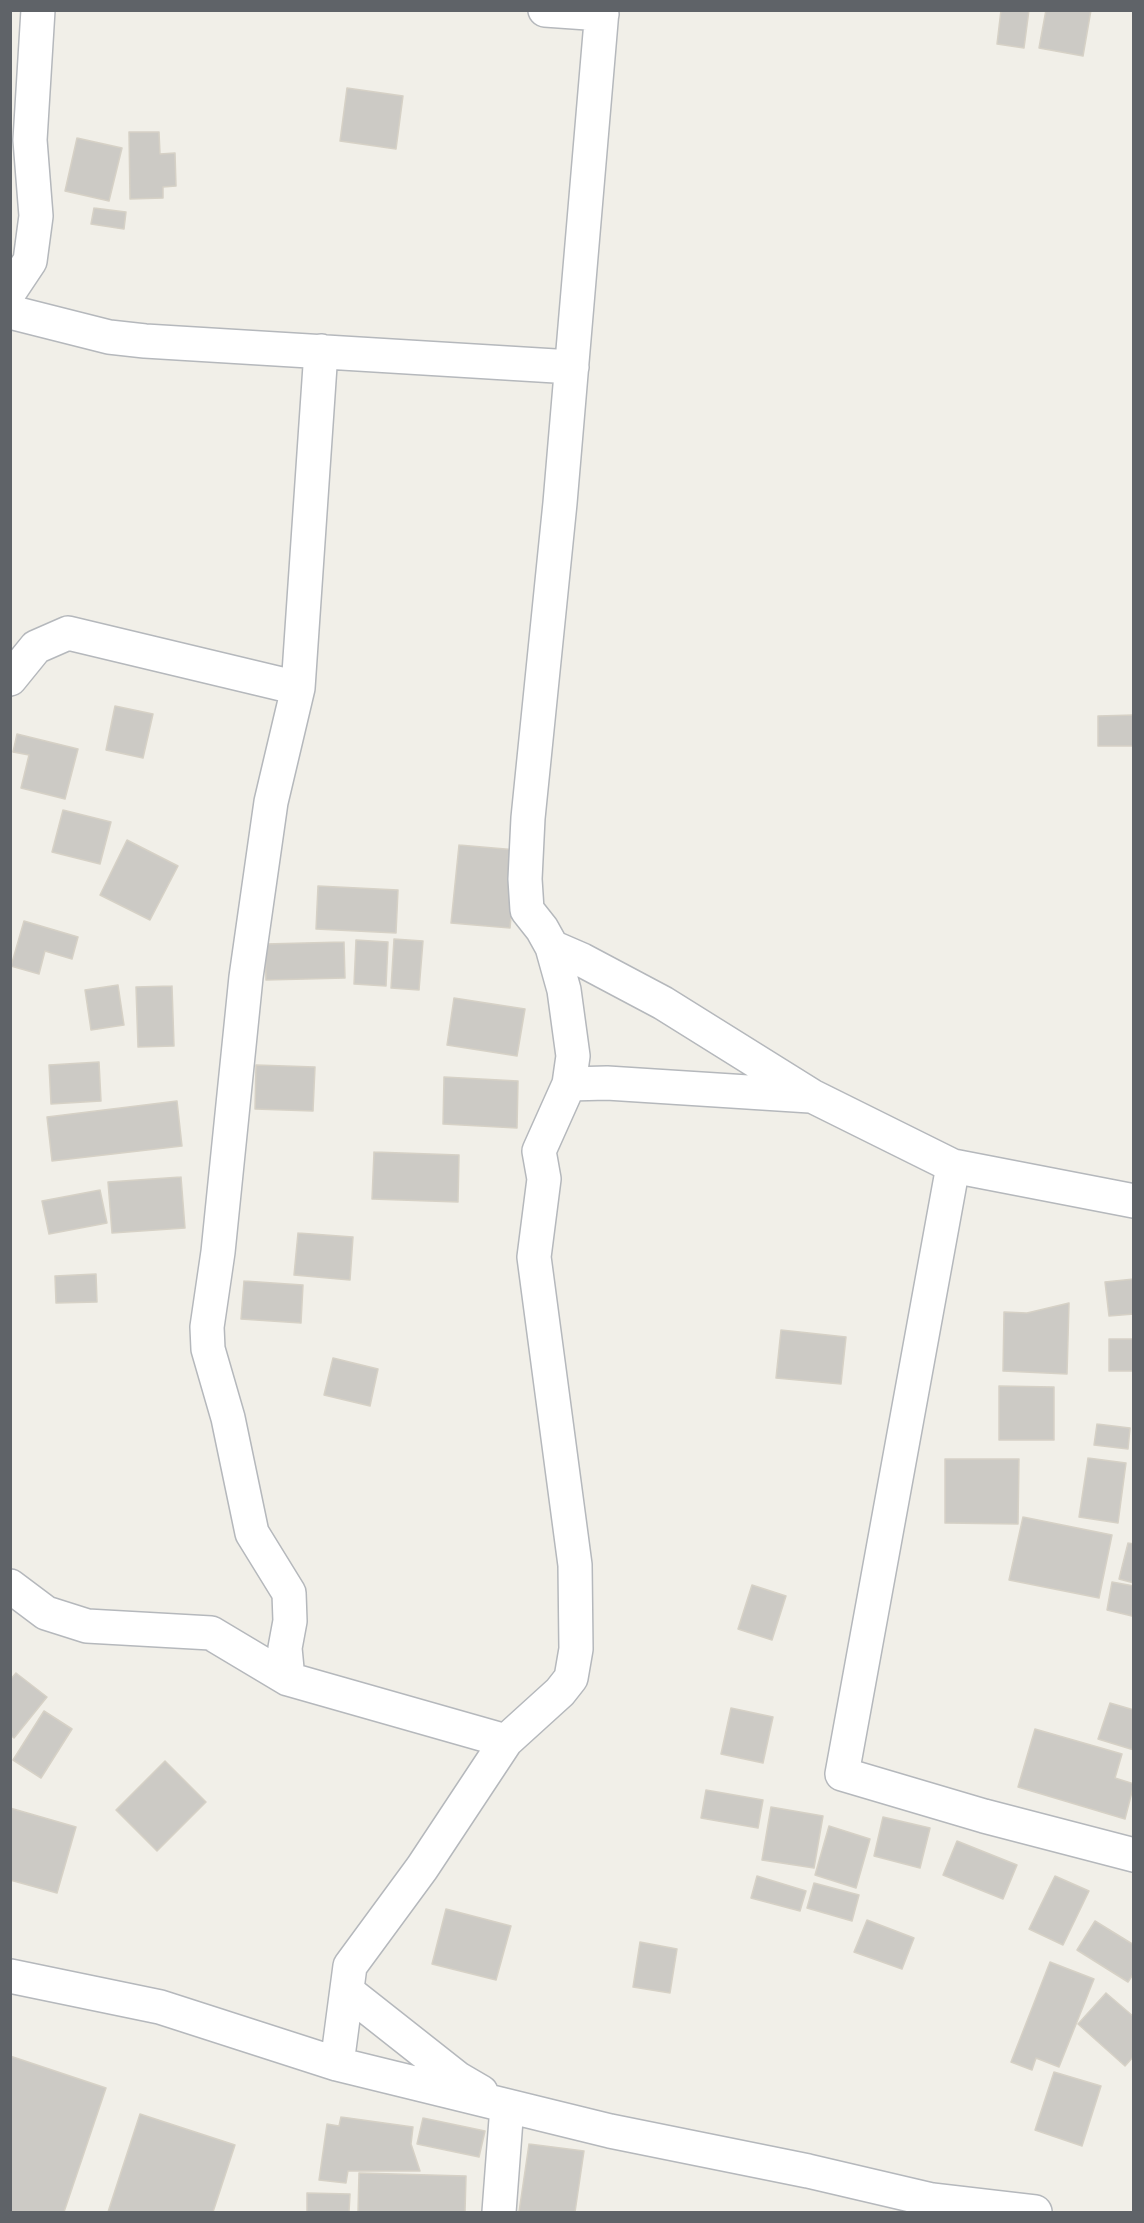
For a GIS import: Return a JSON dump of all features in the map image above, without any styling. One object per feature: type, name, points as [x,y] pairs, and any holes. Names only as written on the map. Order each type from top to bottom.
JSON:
[{"type":"street","points":[[10,291],[30,261],[36,216],[30,140],[38,10]]},
{"type":"street","points":[[337,2064],[350,1966],[422,1868],[506,1740],[560,1692],[571,1678],[576,1649],[575,1565],[534,1257],[544,1179],[539,1151],[569,1084],[573,1056],[564,990],[552,947],[527,910],[525,879],[529,806],[572,367],[602,12],[544,10]]},
{"type":"street","points":[[10,312],[109,337],[145,341],[572,367]]},
{"type":"street","points":[[288,1679],[285,1648],[290,1621],[289,1593],[252,1533],[228,1418],[208,1349],[207,1327],[218,1252],[246,976],[271,802],[298,688],[321,351]]},
{"type":"street","points":[[10,679],[36,647],[68,633],[298,688]]},
{"type":"street","points":[[552,947],[582,960],[663,1003],[812,1096],[953,1167],[1134,1201]]},
{"type":"street","points":[[569,1084],[607,1083],[812,1096]]},
{"type":"street","points":[[953,1167],[842,1774],[984,1816],[1134,1855]]},
{"type":"street","points":[[10,1586],[46,1613],[87,1626],[211,1633],[288,1679],[506,1740]]},
{"type":"street","points":[[10,1976],[160,2007],[337,2064],[610,2131],[808,2171],[932,2200],[1035,2212]]},
{"type":"street","points":[[348,1992],[457,2078],[507,2106]]},
{"type":"street","points":[[499,2212],[507,2106]]},
{"type":"building","points":[[1001,10],[1029,10],[1024,48],[997,44]]},
{"type":"building","points":[[1046,10],[1091,10],[1083,56],[1039,48]]},
{"type":"building","points":[[347,88],[403,96],[396,149],[340,141]]},
{"type":"building","points":[[129,132],[159,132],[160,154],[175,153],[176,186],[163,187],[163,198],[130,199]]},
{"type":"building","points":[[77,138],[122,148],[109,201],[65,191]]},
{"type":"building","points":[[94,208],[126,212],[124,229],[91,224]]},
{"type":"building","points":[[115,706],[153,714],[143,758],[106,750]]},
{"type":"building","points":[[1134,715],[1134,746],[1098,746],[1098,716]]},
{"type":"building","points":[[17,734],[78,749],[65,799],[21,788],[29,755],[13,752]]},
{"type":"building","points":[[63,810],[111,822],[100,864],[52,852]]},
{"type":"building","points":[[127,840],[178,866],[150,920],[100,895]]},
{"type":"building","points":[[459,845],[517,850],[510,928],[451,923]]},
{"type":"building","points":[[318,886],[398,890],[396,933],[316,929]]},
{"type":"building","points":[[24,921],[78,937],[72,959],[45,951],[39,974],[11,966]]},
{"type":"building","points":[[394,939],[423,941],[419,990],[391,988]]},
{"type":"building","points":[[356,940],[388,942],[386,986],[354,984]]},
{"type":"building","points":[[344,942],[345,978],[266,980],[265,944]]},
{"type":"building","points":[[118,985],[124,1025],[91,1030],[85,990]]},
{"type":"building","points":[[172,986],[174,1046],[138,1047],[136,987]]},
{"type":"building","points":[[454,998],[525,1009],[517,1056],[447,1045]]},
{"type":"building","points":[[99,1062],[101,1101],[51,1104],[49,1065]]},
{"type":"building","points":[[256,1065],[315,1067],[313,1111],[255,1109]]},
{"type":"building","points":[[444,1077],[518,1081],[517,1128],[443,1124]]},
{"type":"building","points":[[177,1101],[182,1146],[52,1161],[47,1117]]},
{"type":"building","points":[[374,1152],[459,1155],[458,1202],[372,1199]]},
{"type":"building","points":[[181,1177],[185,1228],[112,1233],[108,1182]]},
{"type":"building","points":[[100,1190],[107,1223],[49,1234],[42,1201]]},
{"type":"building","points":[[298,1233],[353,1237],[350,1280],[294,1275]]},
{"type":"building","points":[[96,1274],[97,1302],[56,1303],[55,1276]]},
{"type":"building","points":[[1134,1279],[1134,1314],[1109,1316],[1105,1282]]},
{"type":"building","points":[[244,1281],[303,1285],[301,1323],[241,1319]]},
{"type":"building","points":[[1069,1303],[1067,1374],[1003,1371],[1004,1312],[1027,1313]]},
{"type":"building","points":[[781,1330],[846,1337],[841,1384],[776,1378]]},
{"type":"building","points":[[1109,1339],[1134,1339],[1134,1371],[1109,1371]]},
{"type":"building","points":[[333,1358],[378,1369],[370,1406],[324,1395]]},
{"type":"building","points":[[999,1386],[1054,1387],[1054,1440],[999,1440]]},
{"type":"building","points":[[1097,1424],[1130,1428],[1128,1449],[1094,1445]]},
{"type":"building","points":[[1088,1458],[1126,1463],[1118,1523],[1079,1517]]},
{"type":"building","points":[[945,1459],[1019,1459],[1018,1524],[945,1523]]},
{"type":"building","points":[[1023,1517],[1112,1535],[1099,1598],[1009,1580]]},
{"type":"building","points":[[1128,1543],[1134,1544],[1134,1583],[1119,1579]]},
{"type":"building","points":[[1112,1582],[1134,1586],[1132,1616],[1107,1610]]},
{"type":"building","points":[[752,1585],[786,1596],[772,1640],[738,1629]]},
{"type":"building","points":[[16,1673],[47,1697],[14,1738],[10,1735],[10,1680]]},
{"type":"building","points":[[1110,1703],[1134,1710],[1134,1750],[1098,1739]]},
{"type":"building","points":[[731,1708],[773,1717],[763,1763],[721,1754]]},
{"type":"building","points":[[44,1711],[72,1729],[41,1778],[13,1760]]},
{"type":"building","points":[[1035,1729],[1122,1754],[1115,1778],[1134,1784],[1125,1819],[1018,1787]]},
{"type":"building","points":[[165,1761],[206,1802],[157,1851],[116,1810]]},
{"type":"building","points":[[706,1790],[763,1800],[758,1828],[701,1818]]},
{"type":"building","points":[[771,1807],[823,1816],[814,1868],[762,1860]]},
{"type":"building","points":[[10,1808],[76,1827],[57,1893],[10,1880]]},
{"type":"building","points":[[883,1817],[930,1828],[920,1868],[874,1856]]},
{"type":"building","points":[[829,1826],[870,1839],[856,1888],[815,1875]]},
{"type":"building","points":[[957,1841],[1017,1865],[1003,1899],[943,1875]]},
{"type":"building","points":[[757,1876],[806,1891],[800,1911],[751,1898]]},
{"type":"building","points":[[1055,1876],[1089,1891],[1063,1945],[1029,1929]]},
{"type":"building","points":[[814,1883],[859,1895],[852,1921],[807,1908]]},
{"type":"building","points":[[446,1909],[511,1926],[496,1980],[432,1964]]},
{"type":"building","points":[[867,1920],[914,1938],[902,1969],[854,1952]]},
{"type":"building","points":[[1095,1921],[1134,1945],[1134,1973],[1128,1982],[1077,1950]]},
{"type":"building","points":[[640,1942],[677,1949],[670,1993],[633,1987]]},
{"type":"building","points":[[1050,1962],[1094,1979],[1059,2067],[1036,2058],[1032,2070],[1011,2062]]},
{"type":"building","points":[[1106,1993],[1134,2017],[1134,2056],[1125,2066],[1078,2024]]},
{"type":"building","points":[[10,2056],[106,2088],[64,2212],[10,2212]]},
{"type":"building","points":[[1054,2072],[1101,2086],[1082,2146],[1035,2130]]},
{"type":"building","points":[[140,2114],[235,2145],[213,2212],[108,2212]]},
{"type":"building","points":[[341,2117],[413,2127],[411,2144],[420,2171],[348,2171],[346,2183],[319,2180],[327,2124],[339,2126]]},
{"type":"building","points":[[423,2118],[485,2131],[479,2157],[417,2144]]},
{"type":"building","points":[[529,2144],[584,2151],[575,2212],[519,2212]]},
{"type":"building","points":[[359,2173],[466,2176],[465,2212],[358,2212]]},
{"type":"building","points":[[307,2193],[350,2194],[349,2212],[307,2212]]}]
